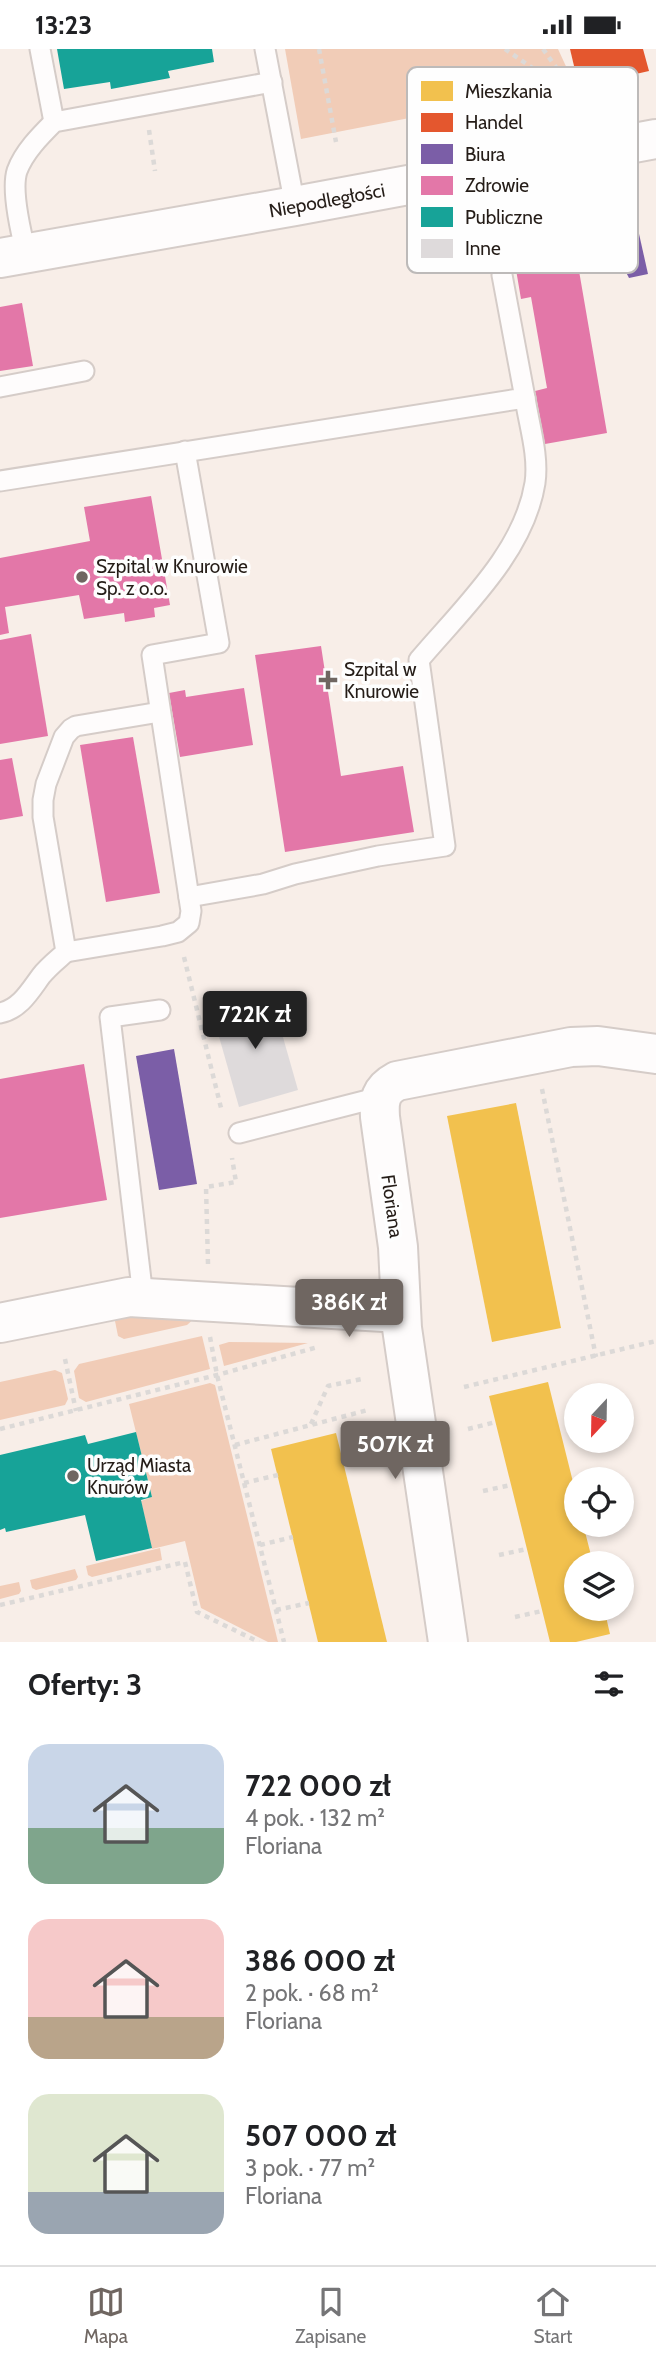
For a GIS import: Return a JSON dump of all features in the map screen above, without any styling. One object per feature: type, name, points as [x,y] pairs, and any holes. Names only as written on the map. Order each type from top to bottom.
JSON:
[{"type":"street","name":"Niepodległości","points":[[638,142],[656,139]]},
{"type":"street","name":"Niepodległości","points":[[13,256],[407,185]]},
{"type":"street","points":[[380,1097],[389,1085],[397,1081],[571,1047],[598,1046],[656,1054]]},
{"type":"street","name":"Floriana","points":[[380,1097],[380,1117],[398,1247],[401,1313],[449,1642]]},
{"type":"street","points":[[0,1323],[129,1297],[401,1313]]},
{"type":"lane","points":[[40,49],[54,122]]},
{"type":"lane","points":[[265,49],[295,206]]},
{"type":"lane","points":[[13,256],[17,172],[34,142],[54,122],[272,82]]},
{"type":"lane","points":[[189,897],[263,884],[295,874],[378,856],[445,846],[419,660],[506,555],[528,510],[535,482],[535,460],[502,275]]},
{"type":"lane","points":[[0,387],[84,371]]},
{"type":"lane","points":[[0,481],[524,398]]},
{"type":"lane","points":[[0,1013],[25,999],[43,974],[66,952],[178,932],[189,923],[191,911],[152,655],[219,643],[185,451]]},
{"type":"lane","points":[[66,952],[43,817],[46,785],[64,737],[76,726],[160,712]]},
{"type":"lane","points":[[143,1297],[110,1017],[160,1010]]},
{"type":"lane","points":[[231,1134],[380,1097]]},
{"type":"path","points":[[319,49],[336,142]]},
{"type":"path","points":[[505,49],[531,67]]},
{"type":"path","points":[[543,49],[556,67]]},
{"type":"path","points":[[178,932],[231,1134],[236,1182],[206,1187],[208,1286],[205,1300]]},
{"type":"path","points":[[542,1084],[596,1357]]},
{"type":"path","points":[[464,1387],[656,1341]]},
{"type":"path","points":[[211,1346],[284,1642]]},
{"type":"path","points":[[0,1429],[323,1346]]},
{"type":"path","points":[[65,1359],[76,1411]]},
{"type":"path","points":[[311,1425],[328,1386],[362,1380]]},
{"type":"path","points":[[235,1445],[368,1410]]},
{"type":"path","points":[[468,1429],[496,1422]]},
{"type":"path","points":[[244,1483],[278,1475]]},
{"type":"path","points":[[483,1491],[511,1485]]},
{"type":"path","points":[[260,1545],[293,1537]]},
{"type":"path","points":[[499,1555],[527,1549]]},
{"type":"path","points":[[0,1605],[185,1562],[197,1612],[259,1642]]},
{"type":"path","points":[[276,1610],[309,1603]]},
{"type":"path","points":[[514,1617],[542,1611]]},
{"type":"shaded area","points":[[285,49],[558,49],[566,67],[407,67],[407,118],[301,139]]},
{"type":"shaded area","points":[[114,1316],[197,1316],[187,1325],[124,1339],[118,1336]]},
{"type":"shaded area","points":[[202,1336],[210,1369],[86,1402],[79,1398],[74,1371],[79,1364]]},
{"type":"shaded area","points":[[229,1342],[308,1343],[224,1366],[219,1345]]},
{"type":"shaded area","points":[[55,1370],[62,1373],[68,1399],[65,1405],[0,1420],[0,1382]]},
{"type":"shaded area","points":[[210,1383],[215,1385],[278,1642],[268,1642],[201,1608],[185,1541],[152,1549],[141,1501],[152,1497],[129,1404]]},
{"type":"shaded area","points":[[160,1548],[162,1560],[92,1577],[88,1575],[86,1566]]},
{"type":"shaded area","points":[[75,1569],[78,1577],[76,1580],[36,1590],[32,1588],[30,1580]]},
{"type":"shaded area","points":[[19,1582],[19,1594],[0,1599],[0,1586]]},
{"type":"building: Mieszkania","points":[[516,1103],[561,1328],[492,1342],[447,1116]]},
{"type":"building: Mieszkania","points":[[548,1382],[569,1467],[564,1467],[564,1537],[586,1537],[590,1551],[564,1551],[564,1621],[607,1621],[610,1634],[576,1642],[550,1642],[489,1396]]},
{"type":"building: Mieszkania","points":[[336,1433],[387,1642],[318,1642],[271,1449]]},
{"type":"building: Handel","points":[[570,49],[643,49],[649,71],[638,74],[638,67],[574,67]]},
{"type":"building: Biura","points":[[638,229],[648,274],[629,278],[626,273],[638,273]]},
{"type":"building: Biura","points":[[174,1049],[197,1184],[159,1190],[136,1056]]},
{"type":"building: Zdrowie","points":[[517,273],[579,273],[607,433],[545,444],[535,391],[547,388],[531,297],[521,299]]},
{"type":"building: Zdrowie","points":[[22,303],[33,366],[0,371],[0,307]]},
{"type":"building: Zdrowie","name":"Szpital w Knurowie Sp. z o.o.","points":[[151,496],[170,605],[154,608],[155,617],[125,622],[124,613],[84,619],[79,595],[5,607],[9,633],[0,635],[0,558],[90,541],[84,507]]},
{"type":"building: Zdrowie","points":[[31,634],[48,736],[0,744],[0,640]]},
{"type":"building: Zdrowie","points":[[321,646],[341,776],[403,766],[414,832],[285,852],[255,655]]},
{"type":"building: Zdrowie","points":[[244,688],[253,745],[180,757],[169,693],[185,690],[186,697]]},
{"type":"building: Zdrowie","points":[[133,737],[160,893],[106,902],[80,745]]},
{"type":"building: Zdrowie","points":[[12,758],[23,816],[0,820],[0,760]]},
{"type":"building: Zdrowie","points":[[84,1064],[107,1200],[0,1218],[0,1079]]},
{"type":"building: Publiczne","points":[[57,49],[212,49],[214,62],[168,71],[170,78],[111,89],[110,82],[64,89]]},
{"type":"building: Publiczne","name":"Urząd Miasta Knurów","points":[[136,1432],[152,1497],[141,1500],[152,1548],[96,1561],[85,1515],[6,1532],[5,1528],[0,1530],[0,1455],[85,1435],[88,1444]]},
{"type":"building: Inne","points":[[271,995],[298,1090],[239,1107],[212,1012]]},
{"type":"place","name":"Szpital w Knurowie Sp. z o.o.","points":[[82,577]]},
{"type":"place","name":"Szpital w Knurowie","points":[[328,680]]},
{"type":"place","name":"Urząd Miasta Knurów","points":[[73,1476]]}]
